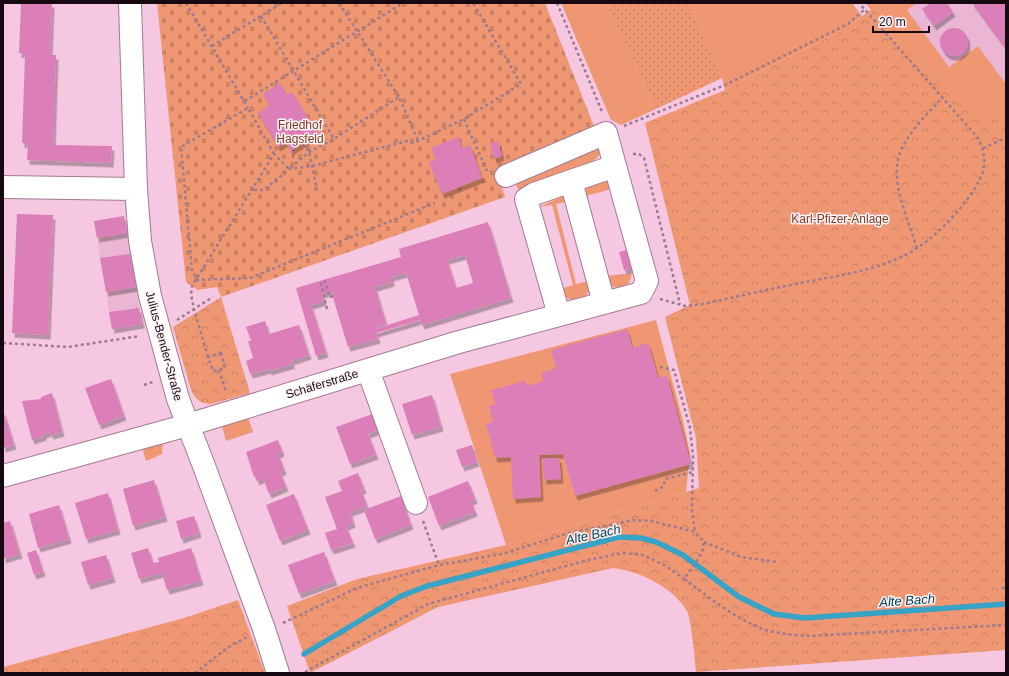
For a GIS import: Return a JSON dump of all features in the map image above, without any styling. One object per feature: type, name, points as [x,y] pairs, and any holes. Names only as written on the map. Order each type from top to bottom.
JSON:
[{"type":"street","name":"Julius-Bender-Straße","points":[[130,3],[136,189],[140,241],[159,331],[178,399],[264,629],[278,673]]},
{"type":"street","points":[[497,175],[611,150]]},
{"type":"street","points":[[559,315],[526,199],[534,194],[571,180],[611,150]]},
{"type":"street","points":[[611,150],[648,281],[641,293]]},
{"type":"street","points":[[571,180],[604,303]]},
{"type":"street","points":[[3,187],[136,189]]},
{"type":"street","name":"Schäferstraße","points":[[3,476],[188,426],[459,342],[641,293]]},
{"type":"street","points":[[368,370],[416,503]]},
{"type":"path","points":[[186,3],[245,101],[274,154],[289,169]]},
{"type":"path","points":[[212,46],[282,3]]},
{"type":"path","points":[[339,3],[399,97],[418,141]]},
{"type":"path","points":[[245,101],[403,3]]},
{"type":"path","points":[[289,169],[312,166],[407,141],[413,143],[464,118],[521,84],[474,3]]},
{"type":"path","points":[[557,3],[606,120],[611,150]]},
{"type":"path","points":[[641,293],[680,305],[703,304],[868,268],[901,256],[917,248],[941,229],[963,205],[976,186],[984,164],[985,158],[983,148],[971,128],[859,3]]},
{"type":"path","points":[[611,150],[725,85],[848,24],[864,10]]},
{"type":"path","points":[[261,16],[334,139]]},
{"type":"path","points":[[254,190],[264,190],[309,152],[334,139],[399,97]]},
{"type":"path","points":[[917,248],[897,181],[898,159],[900,152],[920,122],[943,97]]},
{"type":"path","points":[[196,280],[192,270],[181,147],[248,108]]},
{"type":"path","points":[[464,118],[497,175]]},
{"type":"path","points":[[983,148],[1006,138]]},
{"type":"path","points":[[305,142],[309,152],[317,189]]},
{"type":"path","points":[[611,150],[639,154],[644,158],[680,305]]},
{"type":"path","points":[[208,357],[221,353],[225,368],[213,371],[208,357],[194,309],[191,294],[192,286],[254,190],[274,154]]},
{"type":"path","points":[[196,280],[250,278],[435,203]]},
{"type":"path","points":[[327,309],[321,283],[325,282],[330,297],[333,296]]},
{"type":"path","points":[[3,343],[68,347],[138,336],[159,331],[213,297]]},
{"type":"path","points":[[660,368],[674,370],[690,428],[693,456],[692,510],[695,532]]},
{"type":"path","points":[[655,491],[664,486],[665,479],[693,472]]},
{"type":"path","points":[[416,503],[439,565]]},
{"type":"path","points":[[288,622],[357,588],[439,565],[502,554],[570,533],[635,520],[652,521],[695,532],[704,542],[741,557],[777,562]]},
{"type":"path","points":[[684,579],[702,552],[704,542]]},
{"type":"path","points":[[305,672],[428,604],[588,560],[623,554],[643,555],[666,566],[747,621],[764,629],[785,634],[809,636],[1006,625]]},
{"type":"path","points":[[1002,587],[1006,591]]},
{"type":"path","points":[[195,673],[227,648],[256,631],[264,629]]},
{"type":"shaded area","points":[[917,3],[1006,3],[1006,84],[978,46],[949,67],[907,10]]},
{"type":"shaded area","points":[[124,216],[142,324],[112,329],[94,221]]},
{"type":"green space","name":"Friedhof Hagsfeld","points":[[157,3],[545,3],[596,131],[498,175],[505,197],[221,297],[217,287],[198,290],[186,282]]},
{"type":"green space","points":[[561,3],[606,3],[656,109],[621,125],[611,120]]},
{"type":"green space","points":[[606,3],[689,3],[722,78],[656,109]]},
{"type":"green space","points":[[689,3],[852,3],[862,16],[849,26],[725,90],[722,78]]},
{"type":"green space","points":[[865,3],[917,3],[907,10],[949,67],[978,46],[1006,84],[1006,133],[986,134]]},
{"type":"green space","name":"Karl-Pfizer-Anlage","points":[[873,8],[958,103],[972,110],[1006,119],[1006,650],[696,672],[690,622],[687,611],[681,602],[664,588],[644,577],[613,568],[438,607],[310,673],[287,606],[357,579],[506,545],[699,488],[696,438],[665,317],[690,305],[645,123],[725,90],[849,26]]},
{"type":"green space","points":[[597,148],[600,152],[598,157],[592,162],[518,189],[513,177]]},
{"type":"green space","points":[[604,177],[612,182],[615,188],[586,196],[586,189],[589,183]]},
{"type":"green space","points":[[563,196],[569,201],[556,204],[576,284],[590,281],[589,289],[586,295],[574,301],[565,297],[560,289],[573,285],[552,205],[539,207]]},
{"type":"green space","points":[[632,273],[629,283],[620,288],[610,286],[604,277],[611,275]]},
{"type":"green space","points":[[221,297],[250,393],[207,404],[199,400],[191,390],[173,327]]},
{"type":"green space","points":[[656,320],[683,421],[690,454],[686,492],[506,545],[450,374]]},
{"type":"green space","points":[[248,417],[253,432],[226,441],[222,426]]},
{"type":"green space","points":[[163,442],[162,454],[146,461],[142,447]]},
{"type":"green space","points":[[238,600],[265,673],[3,673],[3,667],[184,618]]},
{"type":"building","points":[[21,3],[52,3],[50,55],[56,55],[53,145],[112,146],[111,163],[27,160],[28,144],[22,143],[25,54],[19,53]]},
{"type":"building","points":[[931,3],[947,3],[953,12],[934,26],[922,9]]},
{"type":"building","points":[[972,3],[1006,3],[1006,49]]},
{"type":"building","points":[[954,28],[964,32],[968,42],[964,52],[954,56],[944,52],[940,42],[944,32]]},
{"type":"building","points":[[280,83],[287,95],[292,92],[317,132],[321,133],[321,135],[317,134],[292,150],[291,154],[289,153],[290,149],[286,142],[278,147],[258,113],[270,105],[263,94]]},
{"type":"building","points":[[458,137],[462,148],[470,145],[482,178],[442,194],[429,162],[436,159],[431,148]]},
{"type":"building","points":[[498,141],[502,156],[494,159],[490,144]]},
{"type":"building","points":[[17,214],[53,215],[48,335],[12,333]]},
{"type":"building","points":[[124,216],[127,233],[97,238],[94,221]]},
{"type":"building","points":[[488,222],[511,298],[422,325],[420,320],[376,333],[378,339],[348,347],[331,291],[322,294],[324,301],[311,305],[326,353],[316,356],[296,288],[401,257],[399,249]],"holes":[[[465,255],[473,283],[456,288],[447,260]],[[406,273],[419,315],[375,329],[375,327],[386,324],[375,287],[392,282],[391,277]]]},
{"type":"building","points":[[627,250],[632,268],[624,270],[619,252]]},
{"type":"building","points":[[130,254],[136,287],[106,292],[100,258]]},
{"type":"building","points":[[139,308],[142,324],[112,329],[109,312]]},
{"type":"building","points":[[265,321],[269,334],[299,325],[309,355],[291,361],[293,364],[269,371],[269,369],[250,374],[246,361],[253,358],[248,341],[251,341],[246,327]]},
{"type":"building","points":[[627,329],[632,348],[648,343],[658,378],[667,376],[691,464],[575,496],[563,454],[539,455],[541,497],[513,499],[511,457],[495,458],[486,424],[493,422],[489,406],[495,404],[491,390],[525,381],[527,386],[543,381],[541,373],[556,368],[551,350]]},
{"type":"building","points":[[111,379],[124,416],[99,425],[85,388]]},
{"type":"building","points":[[52,393],[62,432],[51,435],[50,432],[44,434],[44,436],[32,440],[22,401],[41,399],[41,397]]},
{"type":"building","points":[[432,395],[441,427],[412,435],[402,404]]},
{"type":"building","points":[[3,410],[14,445],[3,448]]},
{"type":"building","points":[[378,412],[383,428],[368,434],[376,455],[350,464],[336,427]]},
{"type":"building","points":[[278,440],[282,452],[278,454],[284,470],[280,472],[286,487],[269,494],[263,478],[257,481],[255,476],[254,477],[246,452]]},
{"type":"building","points":[[472,445],[477,462],[462,467],[456,450]]},
{"type":"building","points":[[542,458],[559,458],[561,479],[544,480]]},
{"type":"building","points":[[358,473],[364,489],[361,490],[367,506],[350,512],[353,523],[346,526],[353,543],[331,550],[325,533],[337,529],[325,497],[342,491],[338,481]]},
{"type":"building","points":[[154,480],[165,517],[133,526],[123,489]]},
{"type":"building","points":[[468,481],[475,499],[471,501],[475,512],[439,526],[428,497]]},
{"type":"building","points":[[108,493],[118,530],[86,539],[75,503]]},
{"type":"building","points":[[294,494],[308,530],[280,541],[266,505]]},
{"type":"building","points":[[401,496],[411,525],[375,539],[364,510]]},
{"type":"building","points":[[59,505],[69,539],[38,548],[29,514]]},
{"type":"building","points":[[194,516],[199,533],[181,539],[176,521]]},
{"type":"building","points":[[10,521],[20,554],[3,559],[3,523]]},
{"type":"building","points":[[148,548],[153,563],[159,562],[158,558],[191,548],[201,581],[167,590],[162,573],[139,579],[131,553]]},
{"type":"building","points":[[36,550],[43,572],[34,575],[27,553]]},
{"type":"building","points":[[324,552],[335,581],[299,594],[288,565]]},
{"type":"building","points":[[106,555],[113,578],[88,585],[81,562]]},
{"type":"waterway","name":"Alte Bach","points":[[304,654],[401,596],[427,586],[619,537],[641,538],[656,542],[683,555],[739,597],[774,614],[805,618],[1006,604]]}]
